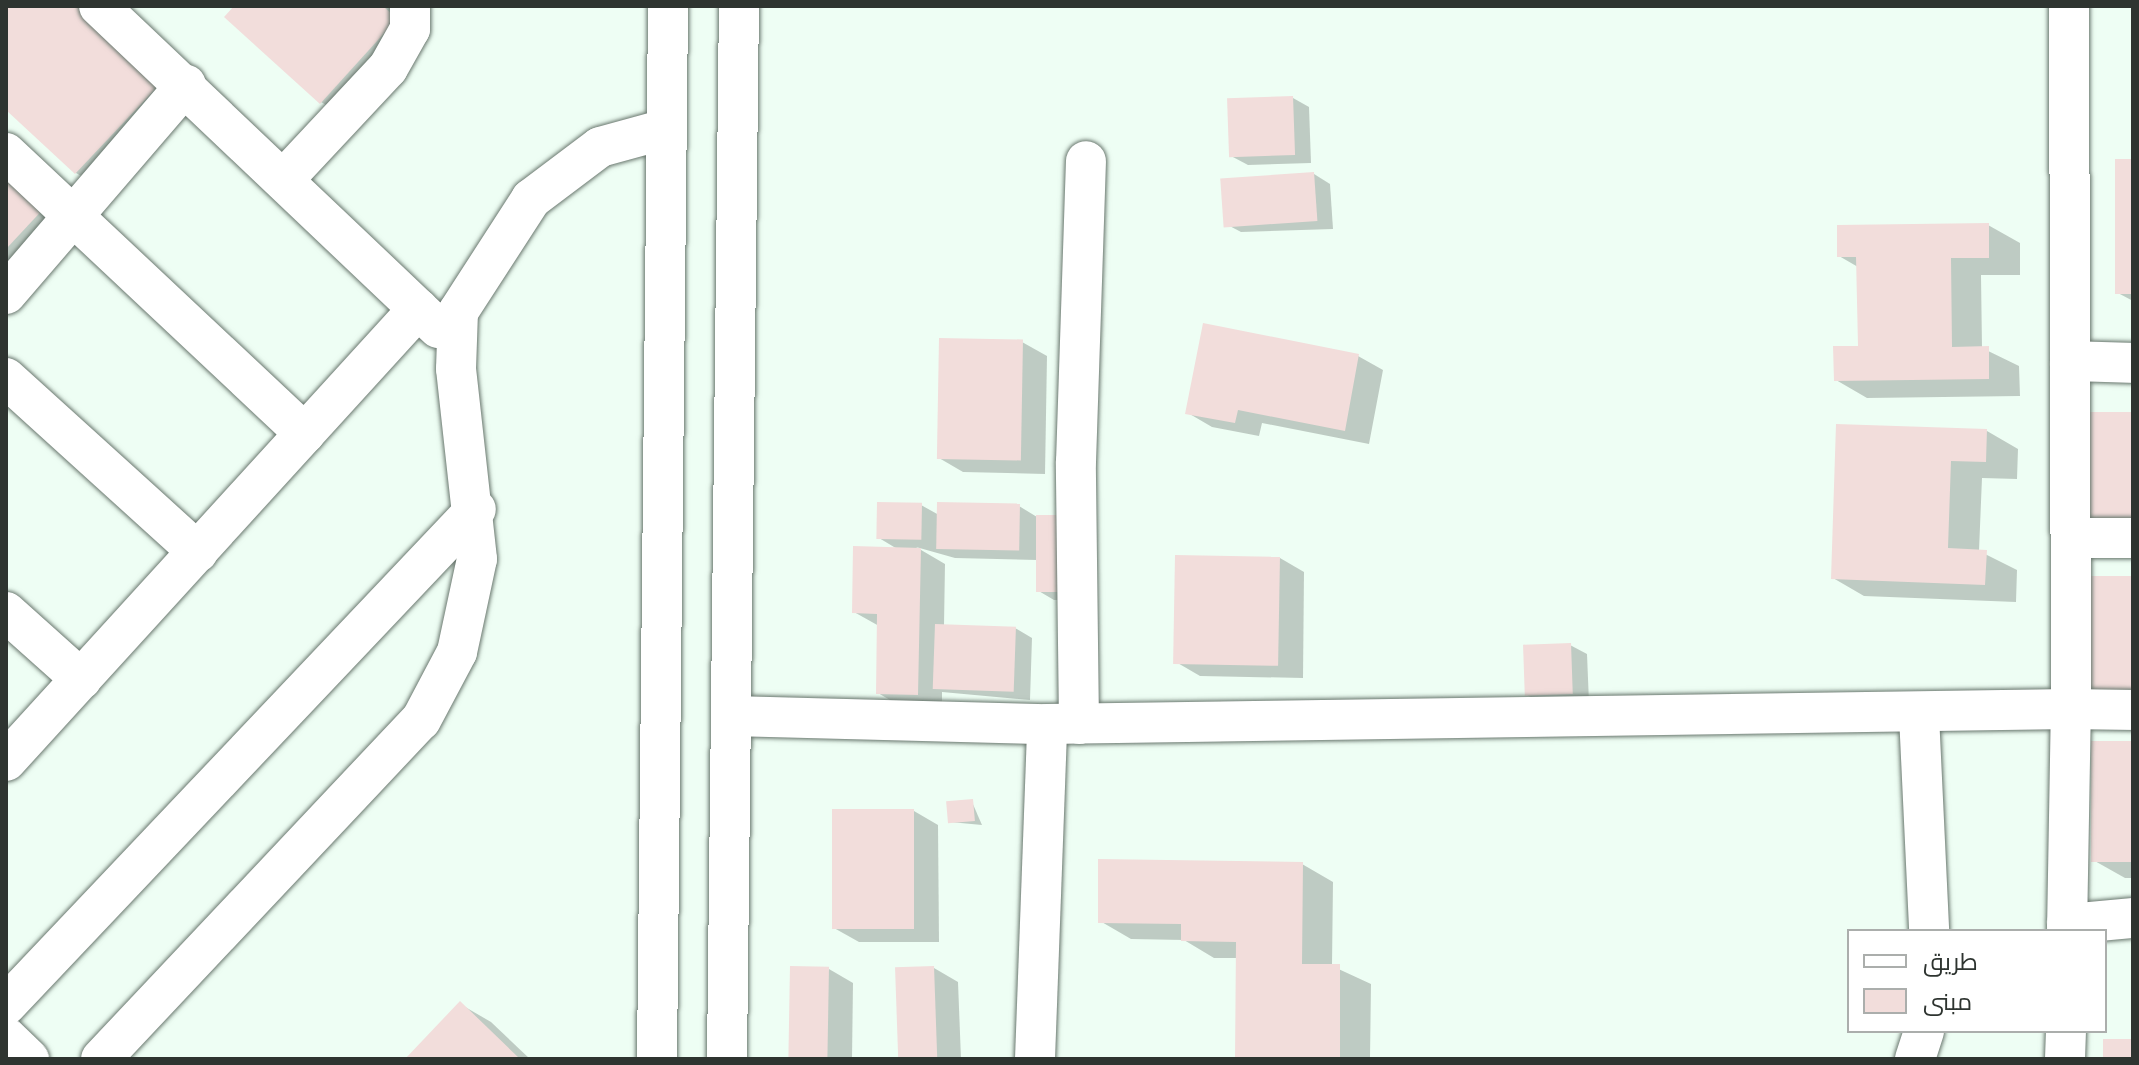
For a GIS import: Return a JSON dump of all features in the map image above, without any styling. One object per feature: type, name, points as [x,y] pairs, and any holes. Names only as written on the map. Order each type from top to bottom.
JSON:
[{"type":"street","points":[[99,6],[186,85],[455,345]]},
{"type":"street","points":[[284,179],[388,68],[410,29],[410,6]]},
{"type":"street","points":[[657,1059],[668,6]]},
{"type":"street","points":[[727,1059],[739,6]]},
{"type":"street","points":[[2069,6],[2071,709],[2067,928],[2133,918]]},
{"type":"street","points":[[6,294],[186,85]]},
{"type":"street","points":[[101,1059],[421,720],[457,652],[477,559],[476,509],[455,345],[458,312],[531,199],[600,147],[666,129]]},
{"type":"street","points":[[6,153],[75,214],[305,434]]},
{"type":"street","points":[[1035,1059],[1063,724],[1086,161]]},
{"type":"street","points":[[6,761],[418,309]]},
{"type":"street","points":[[2070,361],[2133,363]]},
{"type":"street","points":[[6,378],[198,552]]},
{"type":"street","points":[[6,1005],[476,509]]},
{"type":"street","points":[[2071,538],[2133,538]]},
{"type":"street","points":[[6,612],[81,679]]},
{"type":"street","points":[[731,716],[1063,724],[2133,710]]},
{"type":"street","points":[[1919,715],[1929,929]]},
{"type":"street","points":[[1915,1059],[1923,1033]]},
{"type":"street","points":[[2065,1059],[2066,1033]]},
{"type":"street","points":[[6,1037],[29,1059]]},
{"type":"building","points":[[6,6],[78,6],[160,84],[75,174],[6,110]]},
{"type":"building","points":[[234,6],[383,6],[397,19],[320,104],[224,17]]},
{"type":"building","points":[[1293,96],[1295,155],[1229,157],[1227,98]]},
{"type":"building","points":[[2115,159],[2133,159],[2133,294],[2115,294]]},
{"type":"building","points":[[6,165],[48,204],[6,249]]},
{"type":"building","points":[[1314,172],[1317,221],[1224,227],[1220,179]]},
{"type":"building","points":[[1989,223],[1989,258],[1951,258],[1952,347],[1989,346],[1989,379],[1834,381],[1833,346],[1858,346],[1856,257],[1837,257],[1837,225]]},
{"type":"building","points":[[1203,323],[1359,354],[1345,431],[1238,410],[1235,423],[1185,414]]},
{"type":"building","points":[[939,338],[1023,339],[1021,460],[937,459]]},
{"type":"building","points":[[2088,412],[2133,412],[2133,531],[2088,531]]},
{"type":"building","points":[[1836,424],[1987,429],[1986,462],[1951,461],[1948,548],[1987,550],[1985,585],[1831,579]]},
{"type":"building","points":[[877,502],[922,503],[921,540],[876,539]]},
{"type":"building","points":[[937,502],[1020,503],[1019,550],[936,549]]},
{"type":"building","points":[[1036,515],[1068,515],[1068,592],[1036,592]]},
{"type":"building","points":[[853,546],[921,548],[918,695],[876,694],[877,614],[852,613]]},
{"type":"building","points":[[1175,555],[1280,557],[1278,666],[1173,664]]},
{"type":"building","points":[[2087,576],[2133,576],[2133,696],[2087,696]]},
{"type":"building","points":[[935,624],[1016,627],[1014,692],[933,689]]},
{"type":"building","points":[[1571,643],[1573,694],[1525,696],[1523,645]]},
{"type":"building","points":[[2091,741],[2133,741],[2133,862],[2091,862]]},
{"type":"building","points":[[973,799],[975,821],[948,823],[946,801]]},
{"type":"building","points":[[832,809],[914,809],[914,929],[832,929]]},
{"type":"building","points":[[1098,859],[1303,862],[1302,964],[1340,964],[1340,1059],[1235,1059],[1236,942],[1181,941],[1181,924],[1098,923]]},
{"type":"building","points":[[790,966],[829,967],[827,1059],[788,1059]]},
{"type":"building","points":[[934,966],[937,1059],[898,1059],[895,967]]},
{"type":"building","points":[[460,1001],[520,1059],[405,1059]]},
{"type":"building","points":[[2103,1039],[2133,1039],[2133,1059],[2103,1059]]}]
